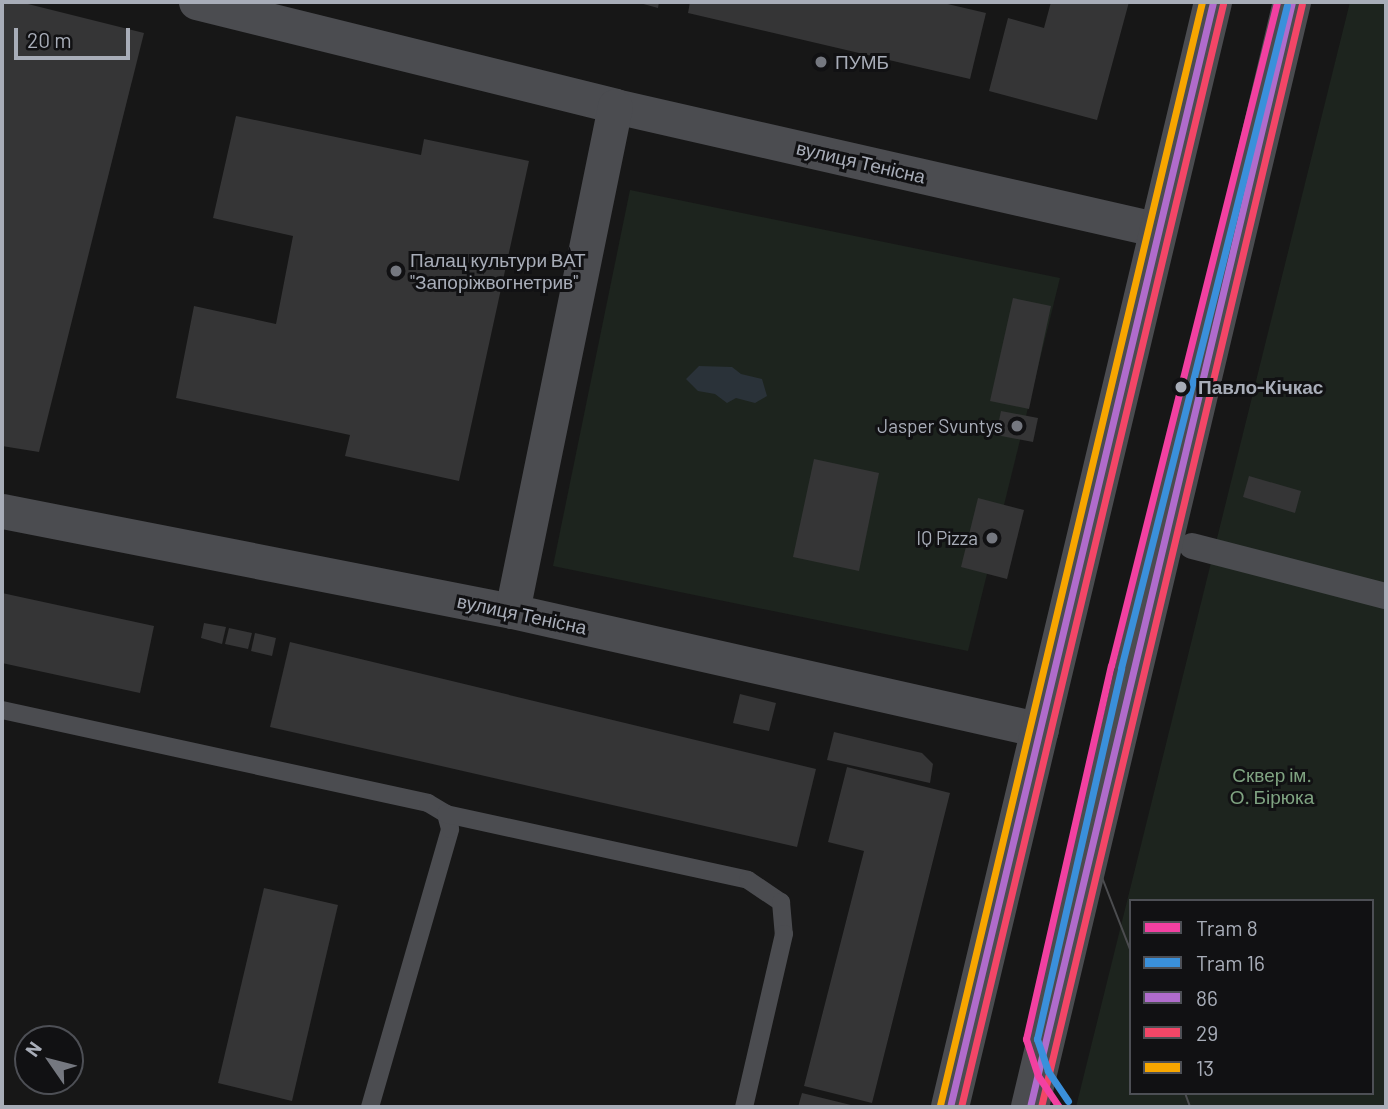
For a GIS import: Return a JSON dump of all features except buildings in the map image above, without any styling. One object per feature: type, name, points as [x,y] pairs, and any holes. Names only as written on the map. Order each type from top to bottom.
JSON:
[{"type":"street","name":"вулиця Тенісна","points":[[196,2],[615,106],[1159,230]]},
{"type":"street","points":[[950,1107],[1213,2]]},
{"type":"street","points":[[1030,1107],[1292,2]]},
{"type":"street","points":[[512,611],[615,106]]},
{"type":"street","name":"вулиця Тенісна","points":[[2,512],[512,611],[1041,730]]},
{"type":"street","points":[[1192,546],[1386,596]]},
{"type":"lane","points":[[2,709],[428,803],[446,814],[748,880],[780,902],[784,934],[744,1107]]},
{"type":"lane","points":[[370,1107],[450,829],[446,814]]},
{"type":"green space","name":"Сквер ім. О. Бірюка","points":[[1350,2],[1386,2],[1386,1107],[1076,1107]]},
{"type":"green space","points":[[630,190],[1060,278],[968,651],[553,566]]},
{"type":"shaded area","points":[[699,366],[732,367],[741,374],[762,379],[767,396],[755,403],[736,398],[727,403],[715,394],[698,391],[686,379]]},
{"type":"tram line","name":"8","points":[[1059,1107],[1038,1076],[1026,1039],[1111,666],[1277,2]]},
{"type":"tram line","name":"16","points":[[1068,1101],[1048,1071],[1037,1039],[1121,668],[1287,5]]},
{"type":"tram line","points":[[1085,782],[1089,844],[1129,947]]},
{"type":"tram line","points":[[1186,1095],[1190,1107]]},
{"type":"transit line","name":"13","points":[[940,1105],[1202,2]]},
{"type":"transit line","name":"86","points":[[950,1107],[1213,2]]},
{"type":"transit line","name":"86","points":[[1030,1107],[1292,2]]},
{"type":"transit line","name":"29","points":[[961,1107],[1223,4]]},
{"type":"transit line","name":"29","points":[[1041,1107],[1302,4]]},
{"type":"place","name":"ПУМБ","points":[[821,62]]},
{"type":"place","name":"Палац культури ВАТ \"Запоріжвогнетрив\"","points":[[396,271]]},
{"type":"place","name":"Павло-Кічкас","points":[[1181,387]]},
{"type":"place","name":"Jasper Svuntys","points":[[1017,426]]},
{"type":"place","name":"IQ Pіzza","points":[[992,538]]}]
